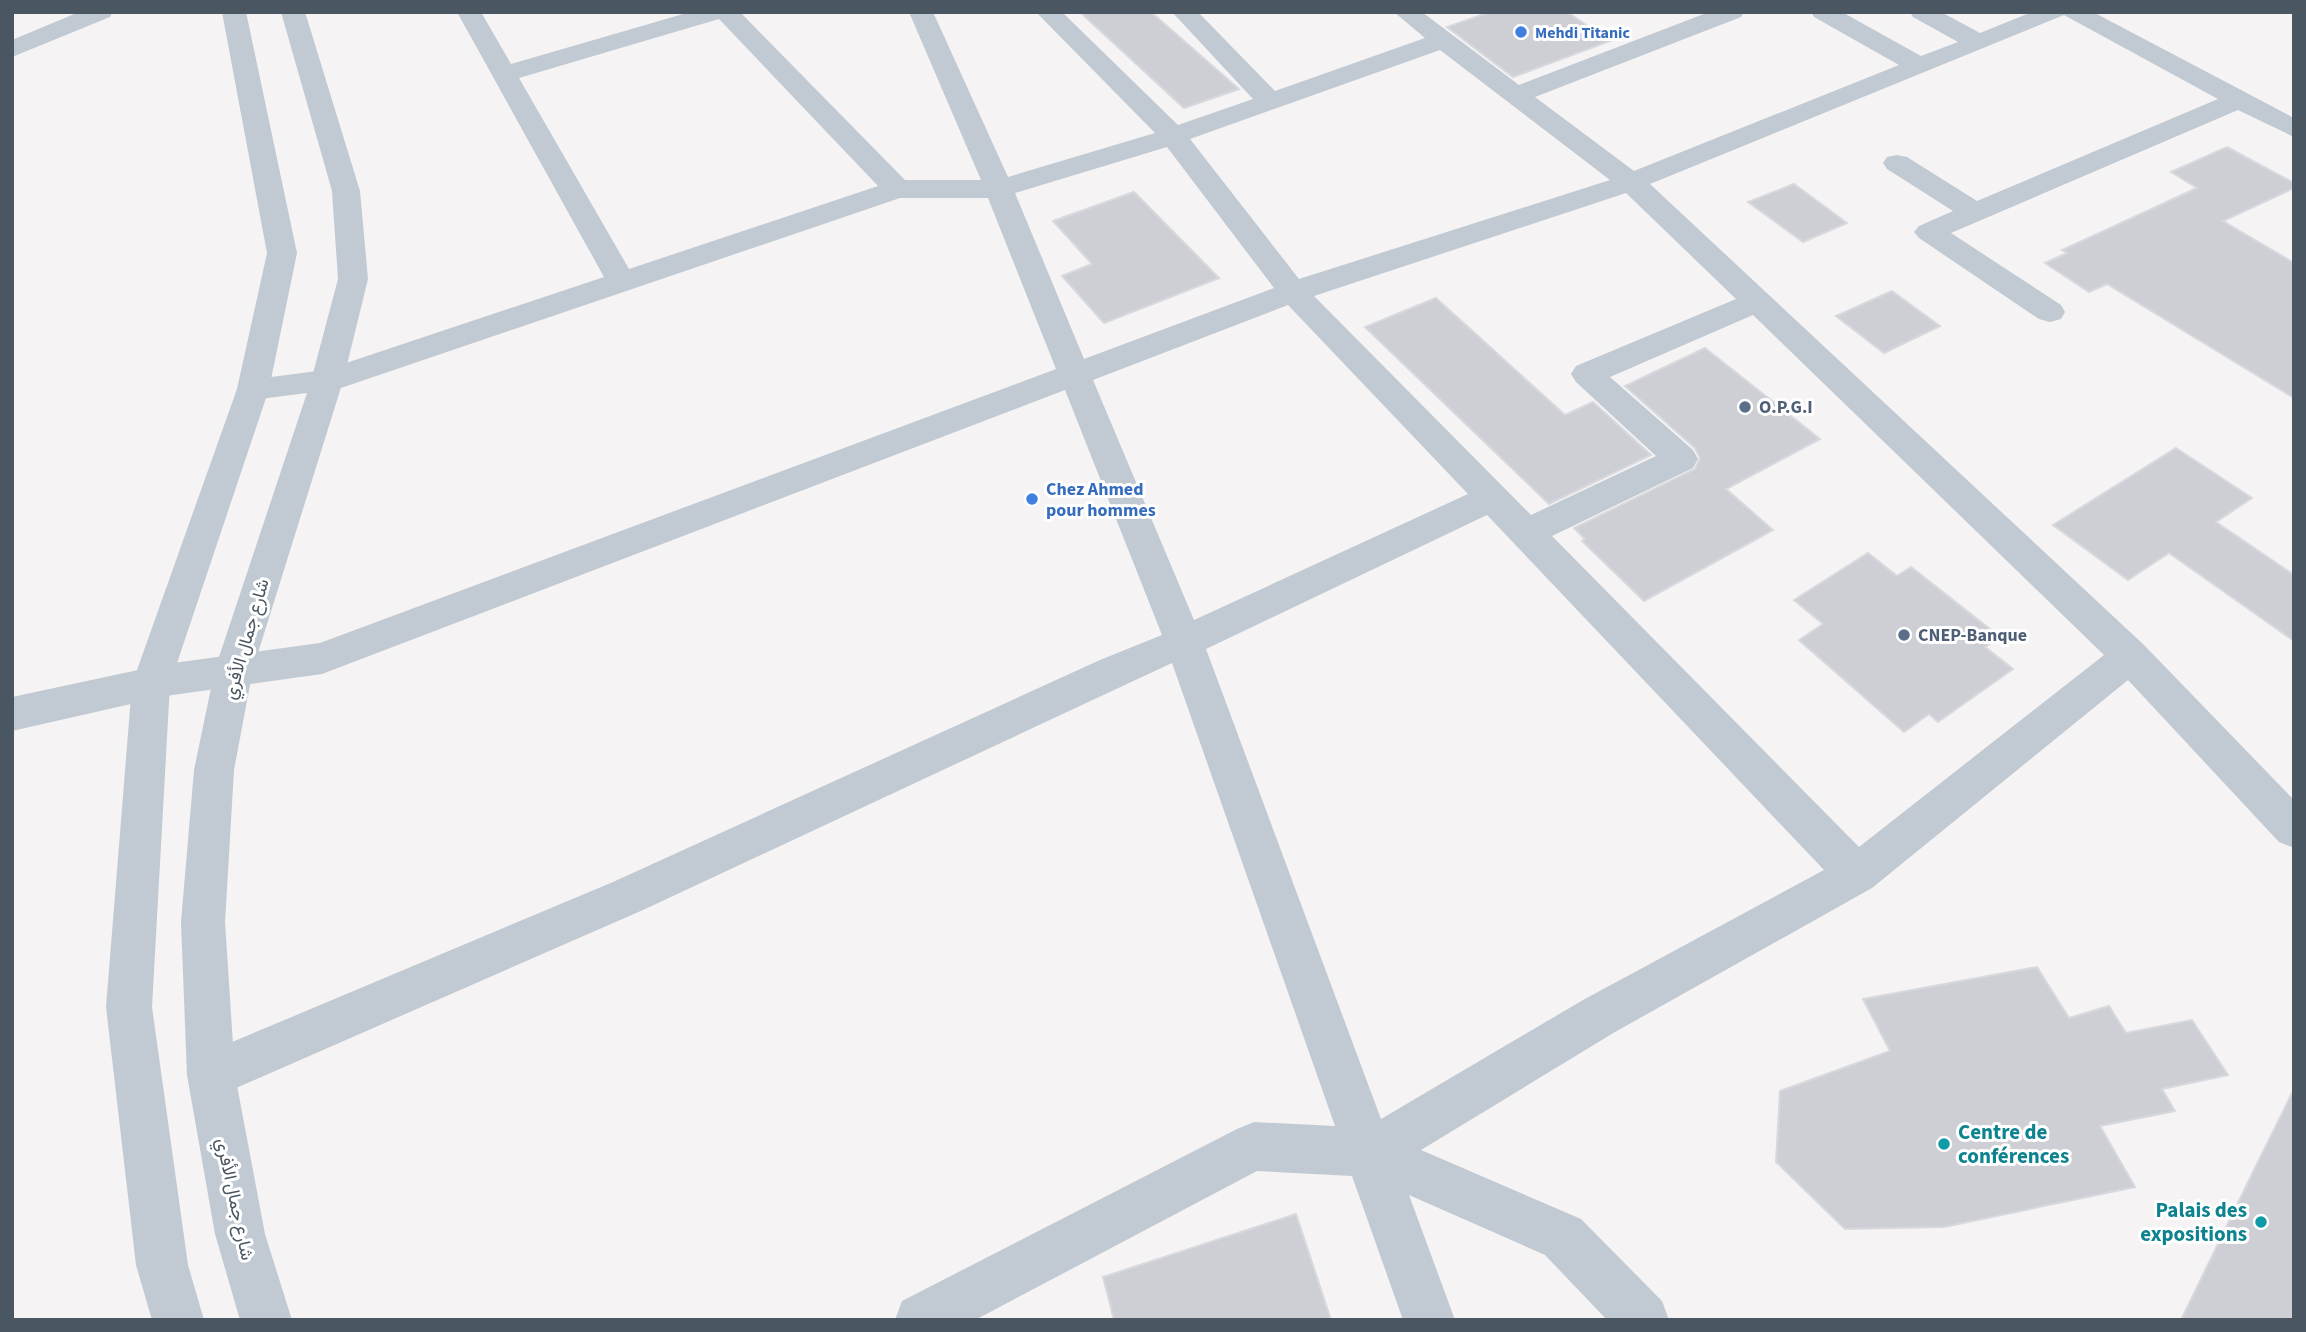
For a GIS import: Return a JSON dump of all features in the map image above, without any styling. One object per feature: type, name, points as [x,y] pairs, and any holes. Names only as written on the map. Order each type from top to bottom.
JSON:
[{"type":"street","points":[[12,49],[101,12]]},
{"type":"street","points":[[178,1320],[162,1265],[129,1007],[151,684],[253,389],[282,253],[234,12]]},
{"type":"street","name":"شارع جمال الأفري","points":[[266,1320],[240,1234],[211,1075],[204,908],[214,770],[234,669],[327,381],[352,279],[346,191],[293,12]]},
{"type":"street","points":[[469,12],[622,283]]},
{"type":"street","points":[[504,74],[717,12]]},
{"type":"street","points":[[726,12],[898,189]]},
{"type":"street","points":[[921,12],[999,190],[1184,642],[1429,1320]]},
{"type":"street","points":[[1048,12],[1173,136],[1293,292],[1857,874]]},
{"type":"street","points":[[1184,12],[1270,101]]},
{"type":"street","points":[[1516,95],[1732,12]]},
{"type":"street","points":[[1823,12],[1920,66]]},
{"type":"street","points":[[1922,12],[1978,42]]},
{"type":"street","points":[[12,714],[68,699],[234,669],[322,658],[1293,292],[1631,182],[2054,12]]},
{"type":"street","points":[[2074,12],[2294,129]]},
{"type":"street","points":[[253,389],[327,381],[898,189],[999,190],[1173,136],[1270,101],[1430,22],[1516,95],[1631,182],[2130,656],[2294,829]]},
{"type":"street","points":[[2050,312],[1928,232],[2239,100]]},
{"type":"street","points":[[1897,163],[1975,212]]},
{"type":"street","points":[[1525,533],[1681,459],[1587,374],[1758,302]]},
{"type":"street","points":[[211,1075],[628,896],[1114,671],[1184,642],[1491,498]]},
{"type":"street","points":[[1370,1153],[1599,1016],[1857,874],[2130,656]]},
{"type":"street","points":[[921,1320],[1254,1146],[1370,1153],[1563,1237],[1643,1320]]},
{"type":"building","points":[[1080,12],[1151,12],[1239,89],[1184,108]]},
{"type":"building","points":[[1490,12],[1567,12],[1610,41],[1513,77],[1447,27]]},
{"type":"building","points":[[2227,147],[2294,183],[2294,188],[2223,221],[2294,263],[2294,398],[2107,284],[2089,292],[2045,263],[2067,253],[2062,250],[2197,188],[2171,172]]},
{"type":"building","points":[[1794,184],[1847,223],[1803,242],[1748,202]]},
{"type":"building","points":[[1134,192],[1219,278],[1104,323],[1062,276],[1092,264],[1053,221]]},
{"type":"building","points":[[1892,291],[1940,326],[1884,353],[1836,316]]},
{"type":"building","points":[[1436,298],[1565,415],[1593,402],[1651,455],[1549,504],[1365,327]]},
{"type":"building","points":[[1705,348],[1820,439],[1726,489],[1773,530],[1644,601],[1582,541],[1585,539],[1574,528],[1695,469],[1700,458],[1695,448],[1625,386]]},
{"type":"building","points":[[2176,448],[2252,498],[2216,522],[2294,575],[2294,641],[2169,553],[2128,580],[2053,525]]},
{"type":"building","name":"CNEP-Banque","points":[[1868,553],[1897,576],[1911,567],[2000,637],[1985,647],[2013,669],[1938,722],[1929,714],[1904,732],[1799,640],[1823,624],[1794,600]]},
{"type":"building","name":"Centre de conférences","points":[[2037,967],[2069,1018],[2109,1006],[2126,1033],[2192,1020],[2228,1075],[2162,1089],[2175,1111],[2100,1126],[2135,1187],[1944,1227],[1845,1229],[1776,1162],[1780,1091],[1890,1051],[1863,999]]},
{"type":"building","name":"Palais des expositions","points":[[2294,1089],[2294,1320],[2181,1320],[2253,1172]]},
{"type":"building","points":[[1296,1214],[1331,1320],[1114,1320],[1103,1277]]},
{"type":"place","name":"Mehdi Titanic","points":[[1521,32]]},
{"type":"place","name":"O.P.G.I","points":[[1745,407]]},
{"type":"place","name":"Chez Ahmed pour hommes","points":[[1032,499]]},
{"type":"place","name":"CNEP-Banque","points":[[1904,635]]},
{"type":"place","name":"Centre de conférences","points":[[1944,1144]]},
{"type":"place","name":"Palais des expositions","points":[[2261,1222]]}]
